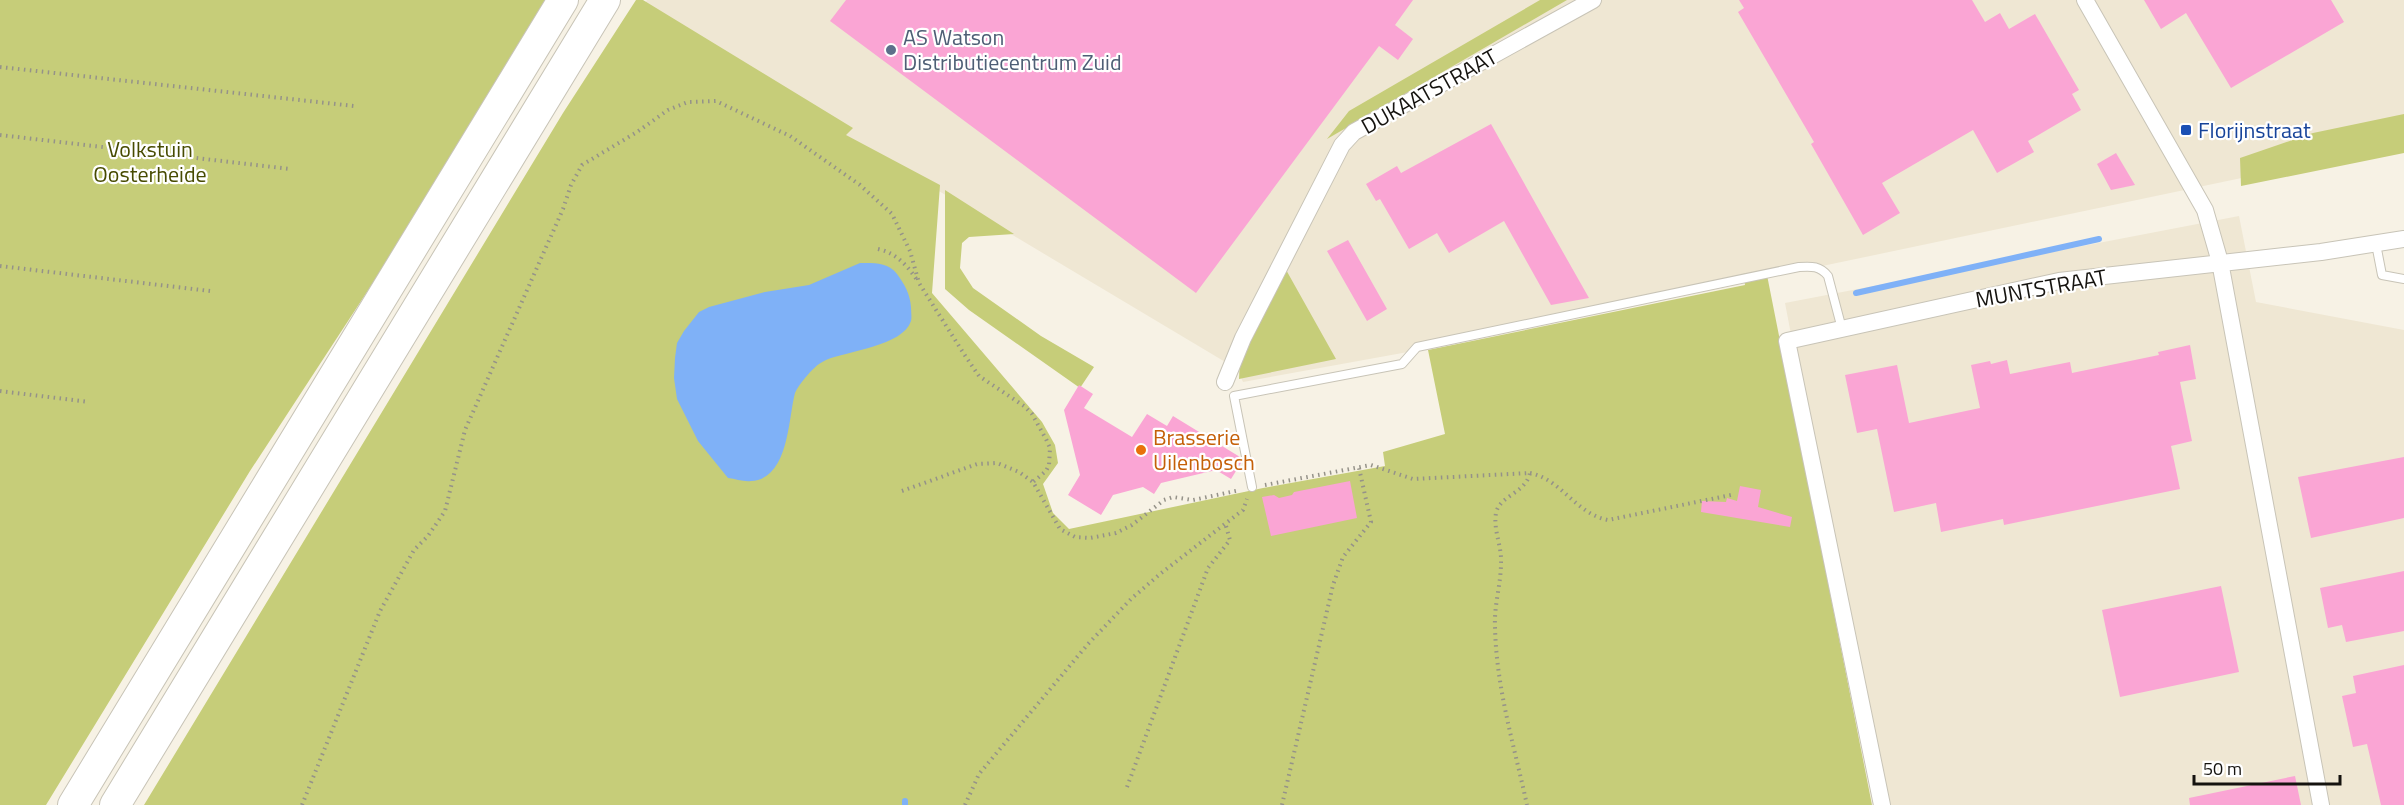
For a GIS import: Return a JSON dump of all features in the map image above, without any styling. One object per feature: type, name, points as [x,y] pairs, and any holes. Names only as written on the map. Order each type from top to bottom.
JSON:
[{"type":"highway","points":[[73,805],[563,0]]},
{"type":"highway","points":[[115,805],[605,0]]},
{"type":"street","name":"DUKAATSTRAAT","points":[[1225,382],[1243,338],[1341,145],[1354,132],[1593,0]]},
{"type":"street","points":[[2085,0],[2205,210],[2220,262],[2321,805]]},
{"type":"street","points":[[2220,262],[2404,239]]},
{"type":"street","name":"MUNTSTRAAT","points":[[1882,805],[1787,341],[2059,281],[2220,262]]},
{"type":"lane","points":[[2376,244],[2382,275],[2404,279]]},
{"type":"lane","points":[[1252,487],[1234,396],[1402,364],[1417,347],[1799,267],[1814,266],[1828,276],[1842,329]]},
{"type":"path","points":[[0,67],[354,106]]},
{"type":"path","points":[[302,805],[380,611],[414,550],[428,536],[445,511],[465,430],[571,185],[582,165],[638,132],[668,110],[688,102],[716,101],[790,136],[881,202],[892,214],[902,232],[919,283]]},
{"type":"path","points":[[0,135],[290,169]]},
{"type":"path","points":[[878,249],[888,251],[908,267],[979,376],[1024,406],[1032,414],[1046,439],[1050,457],[1046,471],[1033,482]]},
{"type":"path","points":[[0,266],[210,291]]},
{"type":"path","points":[[0,391],[89,402]]},
{"type":"path","points":[[902,491],[985,463],[1007,466],[1033,482],[1060,530],[1075,537],[1090,538],[1116,533],[1132,525],[1164,500],[1173,497],[1193,500],[1371,465],[1413,479],[1530,473],[1547,479],[1572,501],[1599,518],[1608,520],[1731,495]]},
{"type":"path","points":[[1281,805],[1333,585],[1343,556],[1371,522],[1359,468]]},
{"type":"path","points":[[1527,805],[1503,703],[1496,654],[1495,624],[1501,566],[1496,512],[1500,504],[1527,483],[1530,473]]},
{"type":"path","points":[[965,805],[979,774],[1088,644],[1131,599],[1226,526],[1243,510],[1252,487]]},
{"type":"path","points":[[1127,787],[1208,568],[1230,540],[1226,526]]},
{"type":"shaded area","points":[[647,0],[2404,0],[2404,144],[1441,346],[1243,382],[1237,369],[639,12]]},
{"type":"shaded area","points":[[2239,216],[2256,302],[2404,330],[2404,805],[1881,805],[1785,303]]},
{"type":"green space","name":"Volkstuin Oosterheide","points":[[0,0],[545,0],[380,272],[250,471],[46,805],[0,805]]},
{"type":"green space","points":[[636,0],[643,0],[853,128],[846,135],[940,185],[932,293],[1042,422],[1055,445],[1058,463],[1043,484],[1053,513],[1069,529],[1263,488],[1385,466],[1383,452],[1445,434],[1428,350],[1745,285],[1743,274],[1766,270],[1872,805],[144,805],[563,113]]},
{"type":"green space","points":[[1540,0],[1567,0],[1327,139],[1349,111]]},
{"type":"green space","points":[[2404,114],[2404,153],[2241,186],[2240,158],[2313,133]]},
{"type":"green space","points":[[945,190],[1014,234],[969,237],[962,243],[960,268],[973,288],[1041,336],[1094,367],[1080,388],[969,310],[945,289]]},
{"type":"green space","points":[[1285,268],[1336,359],[1239,379],[1240,361]]},
{"type":"water","points":[[860,263],[885,265],[893,270],[908,294],[911,321],[906,329],[886,342],[826,360],[817,366],[795,393],[785,446],[773,470],[764,478],[751,481],[728,478],[698,441],[677,399],[674,378],[675,358],[677,343],[684,331],[699,312],[709,307],[765,292],[809,285]]},
{"type":"building","points":[[846,0],[1413,0],[1395,25],[1413,39],[1398,60],[1379,46],[1196,293],[830,21]]},
{"type":"building","points":[[1739,0],[1972,0],[1985,22],[2000,13],[2009,29],[2035,14],[2079,90],[2072,94],[2081,110],[2028,141],[2034,152],[1997,173],[1973,130],[1882,183],[1900,213],[1863,235],[1811,144],[1814,142],[1738,12],[1744,8]]},
{"type":"building","points":[[2144,0],[2331,0],[2344,22],[2231,88],[2186,13],[2161,29]]},
{"type":"building","points":[[1491,124],[1589,298],[1551,305],[1504,221],[1449,253],[1437,233],[1409,249],[1380,199],[1376,201],[1366,184],[1397,166],[1401,173]]},
{"type":"building","points":[[2116,153],[2135,185],[2111,190],[2097,164]]},
{"type":"building","points":[[1348,240],[1387,309],[1367,321],[1327,251]]},
{"type":"building","points":[[2190,345],[2196,379],[2180,382],[2192,441],[2171,446],[2180,489],[2004,525],[2003,519],[1941,532],[1936,503],[1894,512],[1877,429],[1857,433],[1845,375],[1897,365],[1909,423],[1980,408],[1971,365],[2007,360],[2010,374],[2070,362],[2072,373],[2159,355],[2158,352]]},
{"type":"building","points":[[1079,385],[1093,394],[1084,408],[1132,437],[1147,414],[1167,426],[1173,416],[1240,457],[1241,463],[1231,479],[1216,470],[1161,483],[1154,494],[1143,487],[1113,495],[1101,515],[1068,495],[1080,475],[1064,410]]},
{"type":"building","points":[[2404,457],[2404,518],[2311,538],[2298,477]]},
{"type":"building","points":[[1350,481],[1357,518],[1271,536],[1262,497],[1274,495],[1279,498],[1292,495],[1294,492]]},
{"type":"building","points":[[1740,486],[1761,490],[1758,507],[1792,517],[1790,527],[1701,512],[1702,501],[1726,502],[1727,498],[1737,501]]},
{"type":"building","points":[[2404,571],[2404,631],[2346,642],[2342,625],[2328,628],[2320,588]]},
{"type":"building","points":[[2221,586],[2239,672],[2120,697],[2102,610]]},
{"type":"building","points":[[2404,665],[2404,805],[2381,805],[2367,744],[2353,747],[2342,696],[2356,693],[2353,676]]},
{"type":"building","points":[[2295,776],[2301,805],[2190,805],[2189,798]]},
{"type":"waterway","points":[[1856,293],[2099,239]]},
{"type":"place","name":"AS Watson Distributiecentrum Zuid","points":[[891,50]]},
{"type":"place","name":"Florijnstraat","points":[[2186,130]]},
{"type":"place","name":"Brasserie Uilenbosch","points":[[1141,450]]}]
